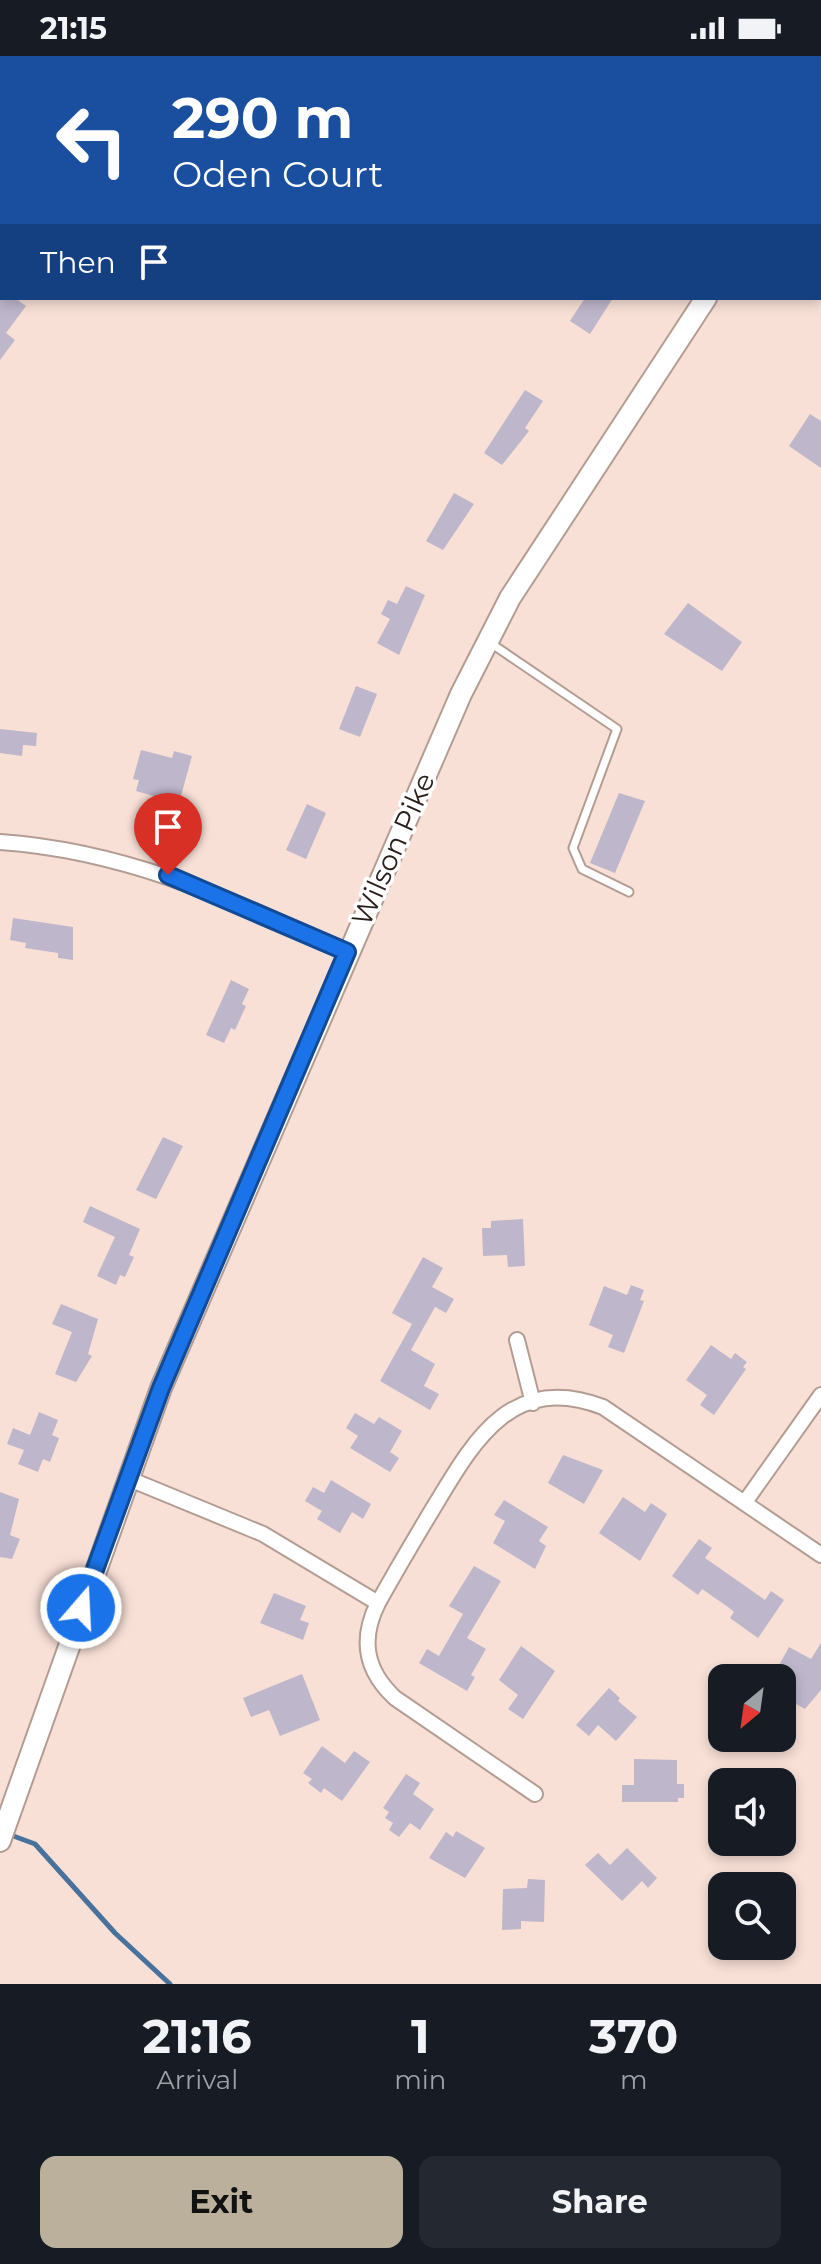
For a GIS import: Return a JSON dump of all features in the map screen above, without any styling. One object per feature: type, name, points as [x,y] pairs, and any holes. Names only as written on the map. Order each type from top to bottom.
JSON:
[{"type":"main road","name":"Wilson Pike","points":[[2,1835],[161,1388],[347,952],[487,641],[510,598],[705,300]]},
{"type":"street","points":[[0,842],[45,845],[113,858],[234,901],[347,952]]},
{"type":"street","points":[[517,1340],[533,1403]]},
{"type":"street","points":[[745,1502],[821,1395]]},
{"type":"street","points":[[535,1794],[384,1688],[371,1666],[365,1639],[378,1603],[473,1443],[502,1416],[533,1403],[573,1400],[603,1407],[821,1555]]},
{"type":"street","points":[[127,1478],[263,1534],[378,1603]]},
{"type":"lane","points":[[487,641],[617,729],[573,848],[582,869],[629,892]]},
{"type":"building","points":[[0,300],[18,300],[26,306],[6,333],[15,340],[0,360]]},
{"type":"building","points":[[584,300],[612,300],[590,334],[570,321]]},
{"type":"building","points":[[525,390],[543,401],[525,428],[529,431],[502,465],[484,453]]},
{"type":"building","points":[[810,414],[821,421],[821,468],[789,446]]},
{"type":"building","points":[[454,493],[474,504],[443,550],[426,541]]},
{"type":"building","points":[[406,586],[425,595],[399,655],[377,643],[390,619],[381,614],[388,600],[397,604]]},
{"type":"building","points":[[688,603],[742,642],[722,671],[664,634]]},
{"type":"building","points":[[356,686],[377,694],[360,737],[339,729]]},
{"type":"building","points":[[0,729],[37,733],[36,746],[23,745],[22,756],[0,753]]},
{"type":"building","points":[[141,750],[172,758],[174,751],[192,756],[179,803],[136,791],[139,780],[133,779]]},
{"type":"building","points":[[619,793],[645,801],[615,873],[590,863]]},
{"type":"building","points":[[307,804],[326,813],[306,859],[286,850]]},
{"type":"building","points":[[13,918],[73,927],[73,960],[58,958],[58,953],[25,948],[26,943],[10,940]]},
{"type":"building","points":[[231,980],[249,989],[242,1004],[246,1006],[235,1030],[231,1028],[224,1043],[206,1035]]},
{"type":"building","points":[[163,1137],[183,1146],[156,1199],[136,1190]]},
{"type":"building","points":[[90,1206],[140,1229],[129,1255],[134,1257],[125,1277],[120,1275],[116,1285],[97,1276],[115,1237],[83,1222]]},
{"type":"building","points":[[523,1219],[525,1266],[508,1267],[507,1255],[483,1256],[482,1228],[491,1228],[491,1221]]},
{"type":"building","points":[[423,1257],[443,1268],[432,1287],[454,1299],[446,1313],[435,1307],[411,1350],[435,1364],[424,1386],[439,1394],[430,1410],[380,1381],[412,1324],[392,1313]]},
{"type":"building","points":[[631,1285],[644,1290],[640,1300],[644,1301],[624,1353],[608,1347],[613,1335],[589,1325],[604,1286],[627,1295]]},
{"type":"building","points":[[61,1304],[98,1319],[88,1354],[92,1356],[76,1382],[55,1374],[72,1332],[52,1324]]},
{"type":"building","points":[[711,1345],[731,1359],[735,1353],[747,1362],[743,1367],[746,1369],[714,1415],[700,1405],[707,1395],[686,1380]]},
{"type":"building","points":[[39,1412],[58,1420],[52,1435],[59,1438],[50,1462],[43,1459],[38,1472],[18,1464],[24,1450],[7,1444],[13,1428],[30,1435]]},
{"type":"building","points":[[355,1413],[374,1424],[379,1417],[402,1431],[390,1452],[399,1458],[390,1472],[350,1448],[358,1436],[346,1428]]},
{"type":"building","points":[[563,1455],[603,1470],[584,1504],[548,1483]]},
{"type":"building","points":[[331,1480],[371,1504],[363,1519],[352,1512],[340,1533],[317,1519],[322,1511],[305,1501],[313,1487],[324,1493]]},
{"type":"building","points":[[0,1492],[19,1499],[10,1535],[20,1539],[12,1559],[0,1557]]},
{"type":"building","points":[[623,1497],[645,1512],[651,1503],[667,1514],[640,1561],[599,1533]]},
{"type":"building","points":[[504,1500],[548,1527],[539,1541],[546,1546],[535,1569],[493,1543],[505,1521],[494,1515]]},
{"type":"building","points":[[699,1539],[712,1548],[705,1558],[765,1600],[771,1591],[784,1600],[758,1638],[730,1618],[734,1612],[728,1607],[702,1589],[698,1595],[672,1576]]},
{"type":"building","points":[[474,1566],[501,1581],[467,1638],[486,1649],[471,1675],[475,1677],[467,1691],[419,1663],[427,1649],[439,1656],[463,1614],[449,1606]]},
{"type":"building","points":[[274,1593],[306,1606],[300,1620],[309,1623],[303,1640],[260,1623]]},
{"type":"building","points":[[821,1643],[821,1690],[805,1709],[796,1704],[796,1664],[780,1664],[789,1647],[811,1659]]},
{"type":"building","points":[[521,1646],[555,1671],[523,1719],[508,1709],[518,1695],[499,1680]]},
{"type":"building","points":[[302,1674],[320,1720],[280,1736],[269,1710],[251,1717],[243,1698]]},
{"type":"building","points":[[609,1688],[620,1698],[618,1701],[637,1717],[616,1741],[598,1725],[589,1736],[576,1725]]},
{"type":"building","points":[[322,1746],[345,1763],[354,1751],[370,1762],[342,1801],[324,1788],[321,1793],[308,1783],[312,1779],[303,1773]]},
{"type":"building","points":[[634,1759],[677,1760],[677,1784],[684,1784],[684,1798],[678,1798],[678,1802],[622,1802],[622,1785],[634,1785]]},
{"type":"building","points":[[406,1774],[420,1783],[413,1794],[434,1809],[420,1830],[410,1823],[399,1837],[389,1830],[393,1823],[385,1818],[389,1812],[383,1808]]},
{"type":"building","points":[[456,1831],[485,1848],[465,1878],[429,1858],[446,1832],[453,1837]]},
{"type":"building","points":[[627,1848],[657,1878],[648,1888],[642,1881],[622,1901],[585,1865],[598,1853],[610,1865]]},
{"type":"building","points":[[528,1879],[545,1880],[544,1922],[521,1921],[521,1929],[502,1930],[503,1889],[527,1888]]},
{"type":"waterway","points":[[8,1834],[35,1844],[115,1933],[170,1984]]},
{"type":"route","points":[[81,1608],[161,1388],[347,952],[168,875]]}]
